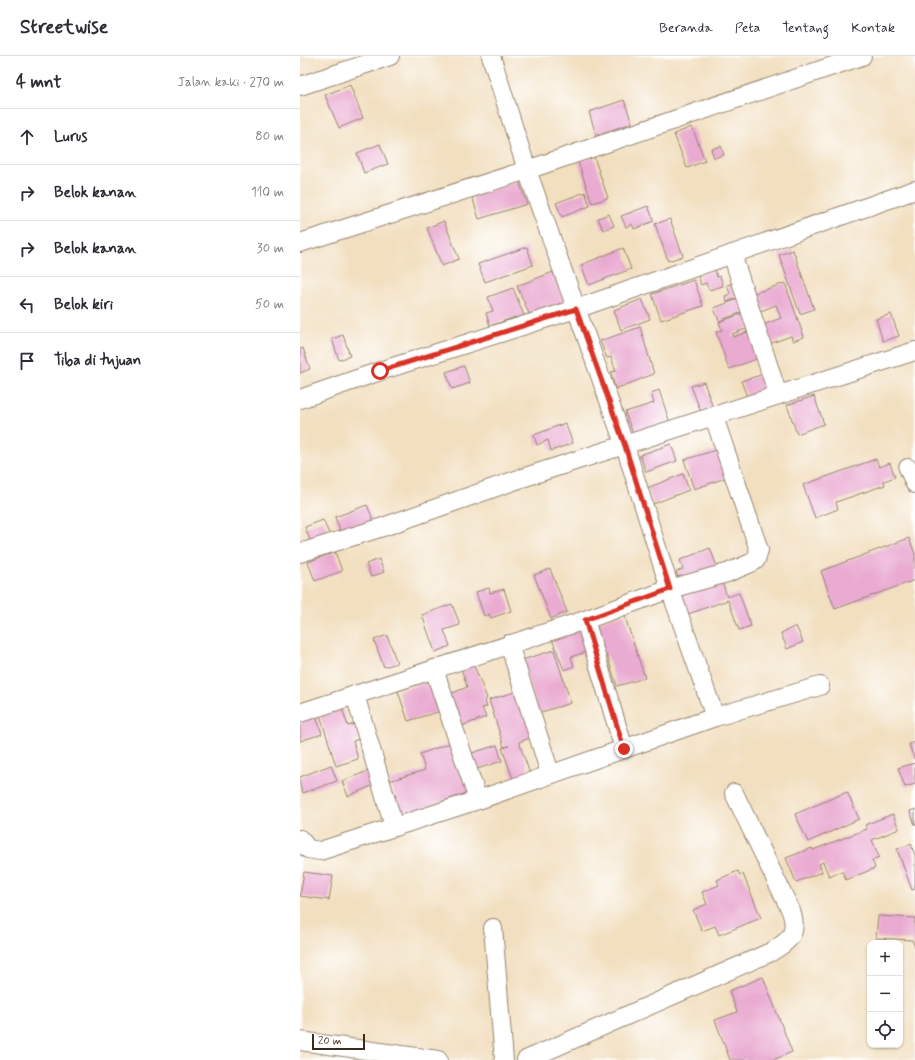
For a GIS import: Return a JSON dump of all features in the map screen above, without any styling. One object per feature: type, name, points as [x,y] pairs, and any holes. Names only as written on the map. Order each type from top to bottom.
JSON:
[{"type":"street","points":[[300,86],[390,56]]},
{"type":"street","points":[[491,56],[527,170],[625,446],[670,589],[715,718]]},
{"type":"street","points":[[300,243],[527,170],[862,56]]},
{"type":"street","points":[[300,399],[380,371],[576,309],[915,190]]},
{"type":"street","points":[[732,254],[778,394]]},
{"type":"street","points":[[300,553],[383,527],[519,479],[714,417],[778,394],[915,351]]},
{"type":"street","points":[[300,713],[585,620],[670,589],[727,573],[751,563],[758,555],[759,550],[714,417]]},
{"type":"street","points":[[585,620],[624,749]]},
{"type":"street","points":[[509,644],[550,774]]},
{"type":"street","points":[[434,669],[478,800]]},
{"type":"street","points":[[300,839],[308,849],[320,851],[478,800],[715,718],[820,686]]},
{"type":"street","points":[[355,695],[394,827]]},
{"type":"street","points":[[526,1060],[771,952],[789,940],[794,926],[791,911],[734,794]]},
{"type":"street","points":[[493,928],[504,1060]]},
{"type":"street","points":[[300,1041],[438,1060]]},
{"type":"building","points":[[350,85],[363,118],[339,128],[325,95]]},
{"type":"building","points":[[624,100],[632,123],[596,135],[589,112]]},
{"type":"building","points":[[692,127],[705,161],[687,168],[674,134]]},
{"type":"building","points":[[380,144],[388,164],[364,173],[357,153]]},
{"type":"building","points":[[721,146],[724,155],[714,158],[711,149]]},
{"type":"building","points":[[594,157],[608,198],[592,203],[578,162]]},
{"type":"building","points":[[519,181],[527,204],[479,219],[472,196]]},
{"type":"building","points":[[585,192],[590,206],[562,217],[556,203]]},
{"type":"building","points":[[648,206],[654,221],[634,229],[632,224],[626,227],[621,216]]},
{"type":"building","points":[[609,214],[614,226],[603,230],[598,218]]},
{"type":"building","points":[[670,219],[683,256],[668,261],[655,224]]},
{"type":"building","points":[[444,221],[459,259],[442,266],[427,228]]},
{"type":"building","points":[[527,247],[533,265],[485,282],[478,264]]},
{"type":"building","points":[[623,248],[631,269],[589,285],[581,265]]},
{"type":"building","points":[[793,250],[814,309],[800,314],[779,255]]},
{"type":"building","points":[[715,270],[717,277],[720,276],[723,286],[709,290],[706,283],[701,285],[698,275]]},
{"type":"building","points":[[553,272],[565,302],[530,316],[517,286]]},
{"type":"building","points":[[694,280],[703,306],[661,320],[652,294]]},
{"type":"building","points":[[737,282],[742,296],[727,302],[725,296],[730,294],[727,285]]},
{"type":"building","points":[[785,283],[804,337],[793,341],[791,336],[769,344],[763,325],[781,318],[776,305],[758,312],[752,294]]},
{"type":"building","points":[[513,288],[525,318],[516,321],[515,317],[490,326],[486,313],[493,311],[488,297]]},
{"type":"building","points":[[743,297],[747,310],[719,321],[714,308]]},
{"type":"building","points":[[642,299],[650,319],[621,330],[614,310]]},
{"type":"building","points":[[749,311],[754,326],[732,334],[733,337],[753,330],[762,357],[729,369],[716,332],[722,330],[719,322]]},
{"type":"building","points":[[891,314],[899,336],[883,341],[876,319]]},
{"type":"building","points":[[640,327],[654,374],[615,389],[611,372],[616,371],[611,357],[607,358],[600,341]]},
{"type":"building","points":[[343,335],[350,356],[339,360],[332,339]]},
{"type":"building","points":[[303,348],[310,369],[300,373],[300,349]]},
{"type":"building","points":[[464,366],[470,383],[452,389],[446,372]]},
{"type":"building","points":[[767,373],[774,390],[748,399],[741,381]]},
{"type":"building","points":[[704,382],[713,408],[701,412],[691,386]]},
{"type":"building","points":[[659,390],[670,423],[633,434],[625,412],[654,403],[651,393]]},
{"type":"building","points":[[814,396],[824,424],[797,434],[787,405]]},
{"type":"building","points":[[565,423],[573,443],[551,451],[548,440],[537,445],[534,435]]},
{"type":"building","points":[[671,444],[677,461],[646,472],[640,455]]},
{"type":"building","points":[[719,449],[728,477],[694,489],[684,460]]},
{"type":"building","points":[[876,459],[879,467],[890,463],[895,477],[884,481],[885,485],[836,502],[838,509],[815,518],[803,485]]},
{"type":"building","points":[[683,474],[689,490],[653,504],[647,488]]},
{"type":"building","points":[[367,505],[374,522],[341,534],[335,517]]},
{"type":"building","points":[[323,520],[330,536],[311,543],[305,527]]},
{"type":"building","points":[[909,538],[915,554],[915,580],[835,609],[821,571]]},
{"type":"building","points":[[710,548],[718,569],[680,583],[676,572],[683,569],[680,560]]},
{"type":"building","points":[[335,552],[342,571],[315,581],[308,562]]},
{"type":"building","points":[[379,559],[384,572],[371,577],[366,564]]},
{"type":"building","points":[[550,569],[567,612],[551,619],[534,575]]},
{"type":"building","points":[[722,581],[727,597],[739,593],[751,626],[739,630],[728,600],[688,614],[682,595]]},
{"type":"building","points":[[489,588],[490,593],[504,589],[511,611],[491,618],[489,614],[484,616],[476,592]]},
{"type":"building","points":[[452,604],[460,625],[444,630],[450,646],[435,652],[422,615]]},
{"type":"building","points":[[624,614],[645,678],[617,686],[607,655],[603,657],[592,624]]},
{"type":"building","points":[[796,626],[803,642],[787,649],[781,633]]},
{"type":"building","points":[[581,627],[589,651],[571,657],[574,666],[564,670],[552,639]]},
{"type":"building","points":[[387,635],[397,663],[384,667],[374,640]]},
{"type":"building","points":[[554,650],[571,703],[538,713],[522,660]]},
{"type":"building","points":[[473,663],[487,698],[485,701],[487,707],[482,708],[486,717],[461,726],[446,696],[467,687],[461,668]]},
{"type":"building","points":[[431,680],[441,711],[408,721],[398,691]]},
{"type":"building","points":[[518,691],[533,737],[519,742],[530,774],[513,779],[502,748],[509,746],[504,747],[489,700]]},
{"type":"building","points":[[342,708],[348,726],[357,723],[362,738],[353,741],[358,759],[336,766],[320,715]]},
{"type":"building","points":[[316,716],[322,734],[300,741],[300,722]]},
{"type":"building","points":[[453,742],[472,791],[397,818],[391,799],[396,797],[389,781],[425,770],[420,754]]},
{"type":"building","points":[[915,742],[915,761],[909,744]]},
{"type":"building","points":[[497,745],[502,761],[474,770],[469,754]]},
{"type":"building","points":[[915,763],[915,784],[905,787],[898,768]]},
{"type":"building","points":[[331,765],[337,781],[303,793],[300,786],[300,777]]},
{"type":"building","points":[[368,771],[374,785],[348,796],[342,781]]},
{"type":"building","points":[[847,792],[859,819],[808,842],[795,814]]},
{"type":"building","points":[[915,809],[915,825],[910,811]]},
{"type":"building","points":[[893,814],[899,829],[872,840],[879,857],[872,860],[875,868],[846,880],[842,871],[829,876],[823,862],[819,864],[822,872],[796,882],[786,858],[812,848],[813,850],[867,829],[865,825]]},
{"type":"building","points":[[911,844],[915,856],[915,889],[912,890],[897,849]]},
{"type":"building","points":[[738,871],[740,875],[743,874],[761,918],[719,935],[715,926],[702,931],[693,910],[707,904],[702,892],[719,885],[717,880]]},
{"type":"building","points":[[304,872],[333,876],[329,900],[300,896]]},
{"type":"building","points":[[878,916],[915,918],[915,947],[912,940],[876,938]]},
{"type":"building","points":[[763,977],[792,1052],[773,1060],[730,1060],[715,1020],[737,1012],[729,991]]},
{"type":"route","points":[[380,371],[576,309],[625,446],[670,589],[585,620],[624,749]]}]
